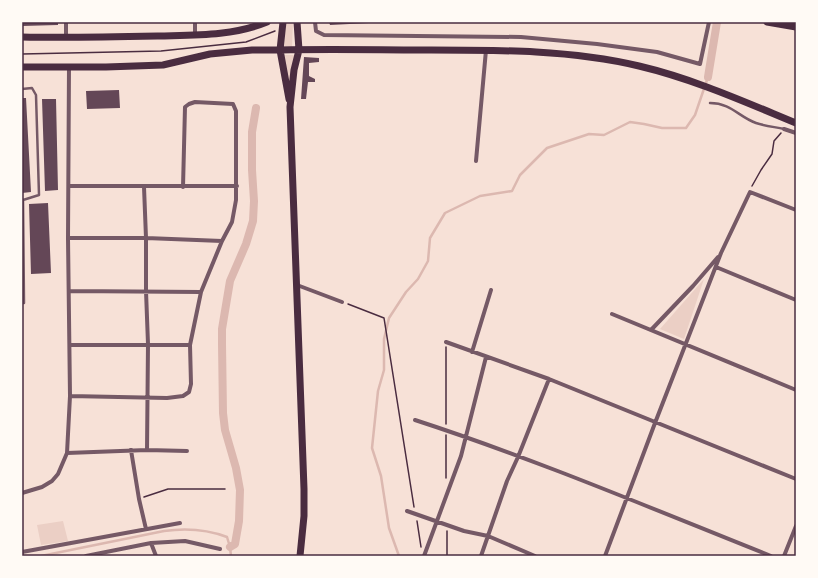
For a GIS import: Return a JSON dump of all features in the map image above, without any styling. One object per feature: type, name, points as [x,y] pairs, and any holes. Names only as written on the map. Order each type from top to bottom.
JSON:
[{"type":"main road","points":[[22,37],[66,38],[195,35],[238,31],[266,22]]},
{"type":"main road","points":[[290,107],[294,70],[299,50],[297,22]]},
{"type":"main road","points":[[767,22],[796,27]]},
{"type":"main road","points":[[283,25],[280,50],[290,107],[304,489],[304,516],[300,556]]},
{"type":"main road","points":[[22,67],[163,64],[210,54],[252,50],[486,50],[557,53],[639,66],[692,81],[796,123]]},
{"type":"street","points":[[66,22],[66,38]]},
{"type":"street","points":[[195,22],[195,35]]},
{"type":"street","points":[[315,22],[316,31],[324,35],[521,37],[597,44],[657,52],[700,64],[709,22]]},
{"type":"street","points":[[476,161],[486,50]]},
{"type":"street","points":[[22,493],[42,487],[52,481],[58,474],[67,453],[70,396],[68,238],[69,66]]},
{"type":"street","points":[[70,396],[176,397],[186,395],[189,392],[191,384],[190,345],[201,292],[222,241],[232,222],[236,200],[236,111],[233,104],[224,102],[195,102],[187,105],[185,109],[184,187]]},
{"type":"street","points":[[784,129],[796,133]]},
{"type":"street","points":[[69,186],[237,186]]},
{"type":"street","points":[[144,186],[148,344],[147,450]]},
{"type":"street","points":[[605,556],[721,254],[750,192],[796,210]]},
{"type":"street","points":[[68,238],[146,238],[222,241]]},
{"type":"street","points":[[651,330],[721,254]]},
{"type":"street","points":[[716,267],[796,300]]},
{"type":"street","points":[[296,285],[342,302]]},
{"type":"street","points":[[472,352],[490,290]]},
{"type":"street","points":[[69,291],[201,292]]},
{"type":"street","points":[[612,314],[796,390]]},
{"type":"street","points":[[446,342],[549,379],[796,479]]},
{"type":"street","points":[[70,345],[190,345]]},
{"type":"street","points":[[424,556],[436,520],[461,456],[486,357]]},
{"type":"street","points":[[481,556],[500,499],[549,379]]},
{"type":"street","points":[[414,420],[518,456],[771,556]]},
{"type":"street","points":[[67,453],[131,450],[187,451]]},
{"type":"street","points":[[131,450],[139,499],[146,529]]},
{"type":"street","points":[[407,510],[464,531],[488,536],[535,556]]},
{"type":"street","points":[[22,552],[180,523]]},
{"type":"street","points":[[784,556],[796,526]]},
{"type":"street","points":[[86,556],[100,555],[151,543],[185,541],[220,549]]},
{"type":"street","points":[[151,543],[156,556]]},
{"type":"lane","points":[[22,89],[32,88],[36,95],[39,195],[23,200],[24,303],[22,303]]},
{"type":"lane","points":[[710,103],[716,103],[734,110],[755,123],[784,129]]},
{"type":"path","points":[[22,54],[161,51],[246,42],[283,25]]},
{"type":"path","points":[[750,192],[758,174],[772,154],[774,141],[784,129]]},
{"type":"path","points":[[342,302],[384,318],[415,510]]},
{"type":"path","points":[[446,342],[446,484]]},
{"type":"path","points":[[139,499],[168,489],[225,489]]},
{"type":"path","points":[[416,518],[421,548]]},
{"type":"path","points":[[446,524],[447,556]]},
{"type":"shaded area","points":[[286,22],[293,22],[292,47],[284,47]]},
{"type":"shaded area","points":[[283,55],[296,55],[289,94]]},
{"type":"shaded area","points":[[704,279],[684,339],[660,329]]},
{"type":"shaded area","points":[[63,521],[68,541],[41,545],[37,525]]},
{"type":"building","points":[[22,22],[58,22],[58,25],[22,26]]},
{"type":"building","points":[[329,22],[369,22],[369,23],[330,25]]},
{"type":"building","points":[[304,57],[319,58],[319,62],[309,63],[309,76],[315,79],[315,82],[308,82],[306,99],[301,99]]},
{"type":"building","points":[[119,90],[120,108],[87,109],[86,91]]},
{"type":"building","points":[[22,98],[26,98],[31,192],[22,193]]},
{"type":"building","points":[[42,99],[56,99],[58,190],[45,191]]},
{"type":"building","points":[[48,203],[51,273],[31,274],[29,204]]},
{"type":"waterway","points":[[708,77],[717,22]]},
{"type":"waterway","points":[[399,556],[389,528],[381,476],[372,448],[378,391],[384,370],[384,339],[389,318],[406,292],[418,279],[428,261],[430,238],[445,213],[480,196],[512,191],[520,175],[547,148],[589,134],[604,135],[630,122],[662,128],[686,128],[695,115],[708,77]]},
{"type":"waterway","points":[[230,547],[235,544],[239,521],[240,490],[236,468],[225,430],[223,413],[222,329],[230,281],[246,244],[253,221],[254,201],[252,132],[256,108]]},
{"type":"waterway","points":[[41,556],[164,531],[188,529],[211,532],[227,537],[231,556]]}]
